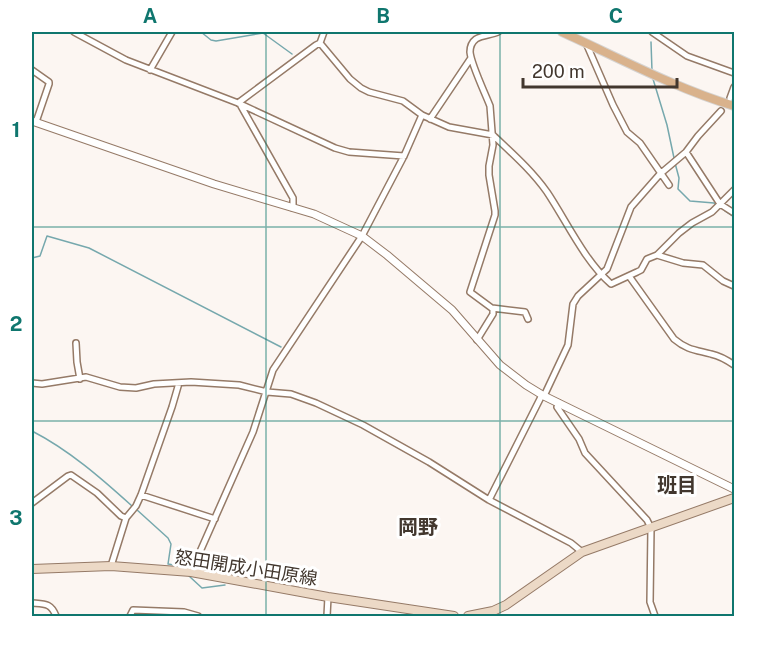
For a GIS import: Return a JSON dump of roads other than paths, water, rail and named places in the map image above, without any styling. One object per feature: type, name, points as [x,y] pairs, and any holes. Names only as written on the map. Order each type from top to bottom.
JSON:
[{"type":"main road","points":[[562,32],[707,97],[732,102]]},
{"type":"main road","points":[[468,616],[479,616],[506,604],[582,552],[735,498]]},
{"type":"main road","name":"怒田開成小田原線","points":[[32,569],[111,566],[191,572],[328,597],[454,616]]},
{"type":"street","points":[[74,32],[126,60],[239,104],[334,148],[349,152],[404,156]]},
{"type":"street","points":[[150,70],[172,32]]},
{"type":"street","points":[[239,104],[320,43],[324,32]]},
{"type":"street","points":[[498,32],[478,38],[470,50],[490,106],[493,144],[489,175],[495,215],[470,292],[492,308],[525,312],[528,320]]},
{"type":"street","points":[[652,32],[687,56],[735,74]]},
{"type":"street","points":[[320,43],[350,80],[361,88],[403,101],[430,119],[449,127],[492,135],[533,174],[580,245],[611,284],[641,270],[647,259],[657,255],[692,223],[712,212],[735,190]]},
{"type":"street","points":[[586,43],[627,132],[639,143],[669,185]]},
{"type":"street","points":[[430,119],[471,58]]},
{"type":"street","points":[[32,70],[50,84],[34,121],[214,184],[314,214],[362,236],[444,302],[500,365],[543,396],[735,489]]},
{"type":"street","points":[[732,102],[735,87]]},
{"type":"street","points":[[239,104],[293,198],[293,208]]},
{"type":"street","points":[[489,500],[568,345],[573,304],[578,296],[607,269],[631,207],[660,174],[686,152],[721,111]]},
{"type":"street","points":[[191,572],[253,432],[273,370],[362,236],[423,115]]},
{"type":"street","points":[[686,152],[720,204],[735,213]]},
{"type":"street","points":[[657,255],[683,263],[702,265],[723,281],[735,286]]},
{"type":"street","points":[[630,276],[674,339],[691,350],[713,355],[735,364]]},
{"type":"street","points":[[477,340],[493,314],[492,308]]},
{"type":"street","points":[[76,344],[80,379]]},
{"type":"street","points":[[32,383],[42,384],[86,377],[120,387],[136,388],[154,384],[191,382],[238,385],[267,393],[291,394],[363,425],[429,462],[489,500],[571,543],[582,552]]},
{"type":"street","points":[[111,566],[126,518],[136,506],[141,495],[179,383]]},
{"type":"street","points":[[559,403],[557,407],[579,439],[585,453],[647,520],[651,528],[650,602],[655,616]]},
{"type":"street","points":[[32,503],[71,475],[97,493],[126,518]]},
{"type":"street","points":[[141,495],[215,519]]},
{"type":"street","points":[[327,616],[328,597]]},
{"type":"street","points":[[32,603],[49,605],[56,616]]},
{"type":"street","points":[[130,616],[133,610],[184,612],[198,616]]},
{"type":"waterway","points":[[201,32],[216,41],[263,33],[292,54]]},
{"type":"waterway","points":[[651,42],[652,71]]},
{"type":"waterway","points":[[653,79],[674,158]]},
{"type":"waterway","points":[[675,163],[679,178],[678,189],[690,201],[716,205]]},
{"type":"waterway","points":[[725,211],[734,217]]},
{"type":"waterway","points":[[32,258],[40,256],[47,236],[89,248],[281,347]]},
{"type":"waterway","points":[[32,431],[72,456],[132,506]]},
{"type":"waterway","points":[[136,509],[168,538],[171,544],[168,564],[182,568]]},
{"type":"waterway","points":[[189,576],[202,588],[225,585]]},
{"type":"district","name":"班目","points":[[677,485]]},
{"type":"district","name":"岡野","points":[[418,527]]}]
